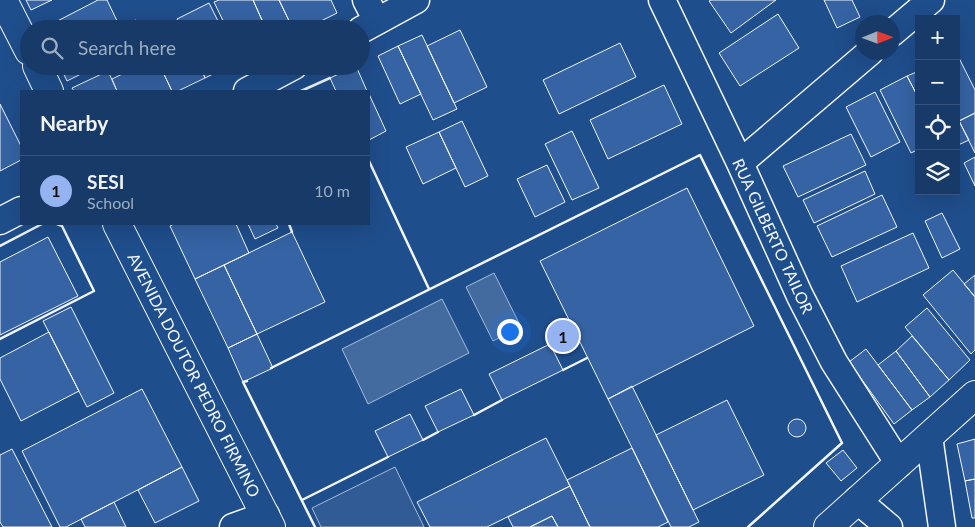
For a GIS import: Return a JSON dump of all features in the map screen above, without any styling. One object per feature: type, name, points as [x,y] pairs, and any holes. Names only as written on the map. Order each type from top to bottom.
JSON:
[{"type":"main road","points":[[3,0],[20,33]]},
{"type":"main road","points":[[41,75],[48,90]]},
{"type":"main road","name":"AVENIDA DOUTOR PEDRO FIRMINO","points":[[118,225],[269,521]]},
{"type":"main road","points":[[828,527],[975,395]]},
{"type":"street","points":[[368,17],[416,0]]},
{"type":"street","name":"RUA GILBERTO TAILOR","points":[[662,0],[740,163],[800,296],[834,362],[899,464]]},
{"type":"street","points":[[900,26],[931,0]]},
{"type":"street","points":[[740,163],[861,60]]},
{"type":"street","points":[[249,90],[277,75]]},
{"type":"street","points":[[0,221],[20,211]]},
{"type":"street","points":[[929,436],[942,527]]},
{"type":"street","points":[[858,500],[889,527]]},
{"type":"street","points":[[233,527],[269,521]]},
{"type":"shaded area","points":[[494,273],[521,327],[493,341],[466,287]]},
{"type":"shaded area","points":[[442,299],[469,353],[368,404],[342,349]]},
{"type":"shaded area","points":[[395,467],[424,527],[321,527],[312,508]]},
{"type":"building","points":[[26,0],[52,0],[31,10]]},
{"type":"building","points":[[98,0],[107,0],[117,20],[59,20]]},
{"type":"building","points":[[219,0],[253,0],[262,20],[223,20],[214,2]]},
{"type":"building","points":[[253,0],[279,0],[289,20],[262,20]]},
{"type":"building","points":[[279,0],[331,0],[337,13],[323,20],[289,20]]},
{"type":"building","points":[[776,0],[731,33],[709,1]]},
{"type":"building","points":[[824,0],[852,0],[859,15],[855,15],[855,19],[837,28]]},
{"type":"building","points":[[209,3],[218,20],[178,20]]},
{"type":"building","points":[[778,14],[799,48],[740,86],[719,53]]},
{"type":"building","points":[[460,30],[487,87],[454,103],[427,46]]},
{"type":"building","points":[[422,35],[457,109],[433,120],[398,46]]},
{"type":"building","points":[[620,43],[636,77],[559,114],[543,80]]},
{"type":"building","points":[[398,46],[421,94],[400,104],[378,56]]},
{"type":"building","points":[[960,60],[975,90],[975,113],[960,120]]},
{"type":"building","points":[[915,73],[915,91],[907,76]]},
{"type":"building","points":[[64,75],[79,75],[67,81]]},
{"type":"building","points":[[100,75],[110,75],[117,90],[73,90],[72,88]]},
{"type":"building","points":[[120,75],[164,75],[172,90],[117,90],[112,79]]},
{"type":"building","points":[[164,75],[204,75],[205,78],[180,90],[172,90]]},
{"type":"building","points":[[336,75],[360,75],[367,90],[336,90],[330,78]]},
{"type":"building","points":[[907,76],[915,91],[915,151],[911,153],[880,90]]},
{"type":"building","points":[[664,85],[682,124],[608,159],[590,120]]},
{"type":"building","points":[[875,92],[900,142],[871,157],[846,107]]},
{"type":"building","points":[[370,96],[386,131],[370,139]]},
{"type":"building","points":[[0,104],[20,144],[20,161],[0,171]]},
{"type":"building","points":[[975,113],[975,153],[960,123],[960,120]]},
{"type":"building","points":[[462,121],[488,176],[465,187],[439,132]]},
{"type":"building","points":[[960,123],[969,140],[960,144]]},
{"type":"building","points":[[572,131],[599,188],[572,200],[545,144]]},
{"type":"building","points":[[439,132],[456,168],[423,184],[406,147]]},
{"type":"building","points":[[851,134],[866,165],[798,197],[783,166]]},
{"type":"building","points":[[975,157],[975,186],[964,163]]},
{"type":"building","points":[[547,165],[565,202],[535,217],[517,179]]},
{"type":"building","points":[[865,171],[875,194],[814,223],[803,200]]},
{"type":"building","points":[[687,188],[754,326],[608,399],[540,261]]},
{"type":"building","points":[[882,195],[897,227],[832,257],[817,226]]},
{"type":"building","points":[[942,213],[960,249],[942,258],[925,221]]},
{"type":"building","points":[[236,225],[249,253],[195,279],[170,226]]},
{"type":"building","points":[[248,225],[276,225],[278,228],[255,239]]},
{"type":"building","points":[[292,232],[325,302],[257,334],[224,265]]},
{"type":"building","points":[[913,233],[929,268],[857,302],[841,266]]},
{"type":"building","points":[[48,237],[78,296],[0,335],[0,262]]},
{"type":"building","points":[[224,265],[257,334],[228,348],[195,279]]},
{"type":"building","points":[[953,270],[975,297],[975,350],[971,354],[923,295]]},
{"type":"building","points":[[975,275],[975,297],[964,284]]},
{"type":"building","points":[[71,307],[114,393],[87,407],[43,321]]},
{"type":"building","points":[[927,308],[970,360],[949,380],[905,327]]},
{"type":"building","points":[[49,332],[79,391],[21,421],[0,379],[0,358]]},
{"type":"building","points":[[257,334],[273,368],[243,382],[228,348]]},
{"type":"building","points":[[912,336],[949,380],[930,397],[896,351]]},
{"type":"building","points":[[550,344],[563,370],[502,400],[489,374]]},
{"type":"building","points":[[866,349],[912,410],[894,424],[849,362]]},
{"type":"building","points":[[896,351],[930,397],[912,410],[878,365]]},
{"type":"building","points":[[632,386],[699,522],[689,527],[671,527],[608,399]]},
{"type":"building","points":[[142,389],[182,467],[66,527],[60,527],[22,451]]},
{"type":"building","points":[[461,389],[474,415],[438,432],[425,406]]},
{"type":"building","points":[[727,400],[764,475],[693,510],[656,435]]},
{"type":"building","points":[[410,414],[423,440],[388,457],[375,431]]},
{"type":"building","points":[[797,419],[803,422],[806,428],[803,434],[797,437],[791,434],[788,428],[791,422]]},
{"type":"building","points":[[546,438],[570,486],[487,527],[430,527],[417,502]]},
{"type":"building","points":[[975,439],[975,479],[965,481],[957,444]]},
{"type":"building","points":[[632,448],[668,522],[658,527],[590,527],[567,480]]},
{"type":"building","points":[[12,449],[52,527],[3,527],[0,522],[0,455]]},
{"type":"building","points":[[843,450],[857,468],[841,481],[826,463]]},
{"type":"building","points":[[182,467],[199,501],[155,523],[138,490]]},
{"type":"building","points":[[975,479],[975,518],[972,518],[965,481]]},
{"type":"building","points":[[570,486],[590,527],[558,527],[552,516],[530,527],[513,527],[508,517]]},
{"type":"building","points":[[114,502],[126,527],[85,527],[81,519]]},
{"type":"building","points":[[552,516],[558,527],[530,527]]},
{"type":"wall","points":[[303,90],[330,78]]},
{"type":"wall","points":[[271,368],[700,155],[842,443],[748,527]]},
{"type":"wall","points":[[370,163],[429,289]]},
{"type":"wall","points":[[0,246],[40,225]]},
{"type":"wall","points":[[0,339],[94,291],[62,226],[60,225]]},
{"type":"wall","points":[[289,225],[292,232]]},
{"type":"wall","points":[[563,370],[587,358]]},
{"type":"wall","points":[[247,381],[243,382],[315,527]]},
{"type":"wall","points":[[474,415],[502,400]]},
{"type":"wall","points":[[423,440],[438,432]]},
{"type":"wall","points":[[302,500],[388,457]]},
{"type":"place","name":"SESI","points":[[563,336]]}]
